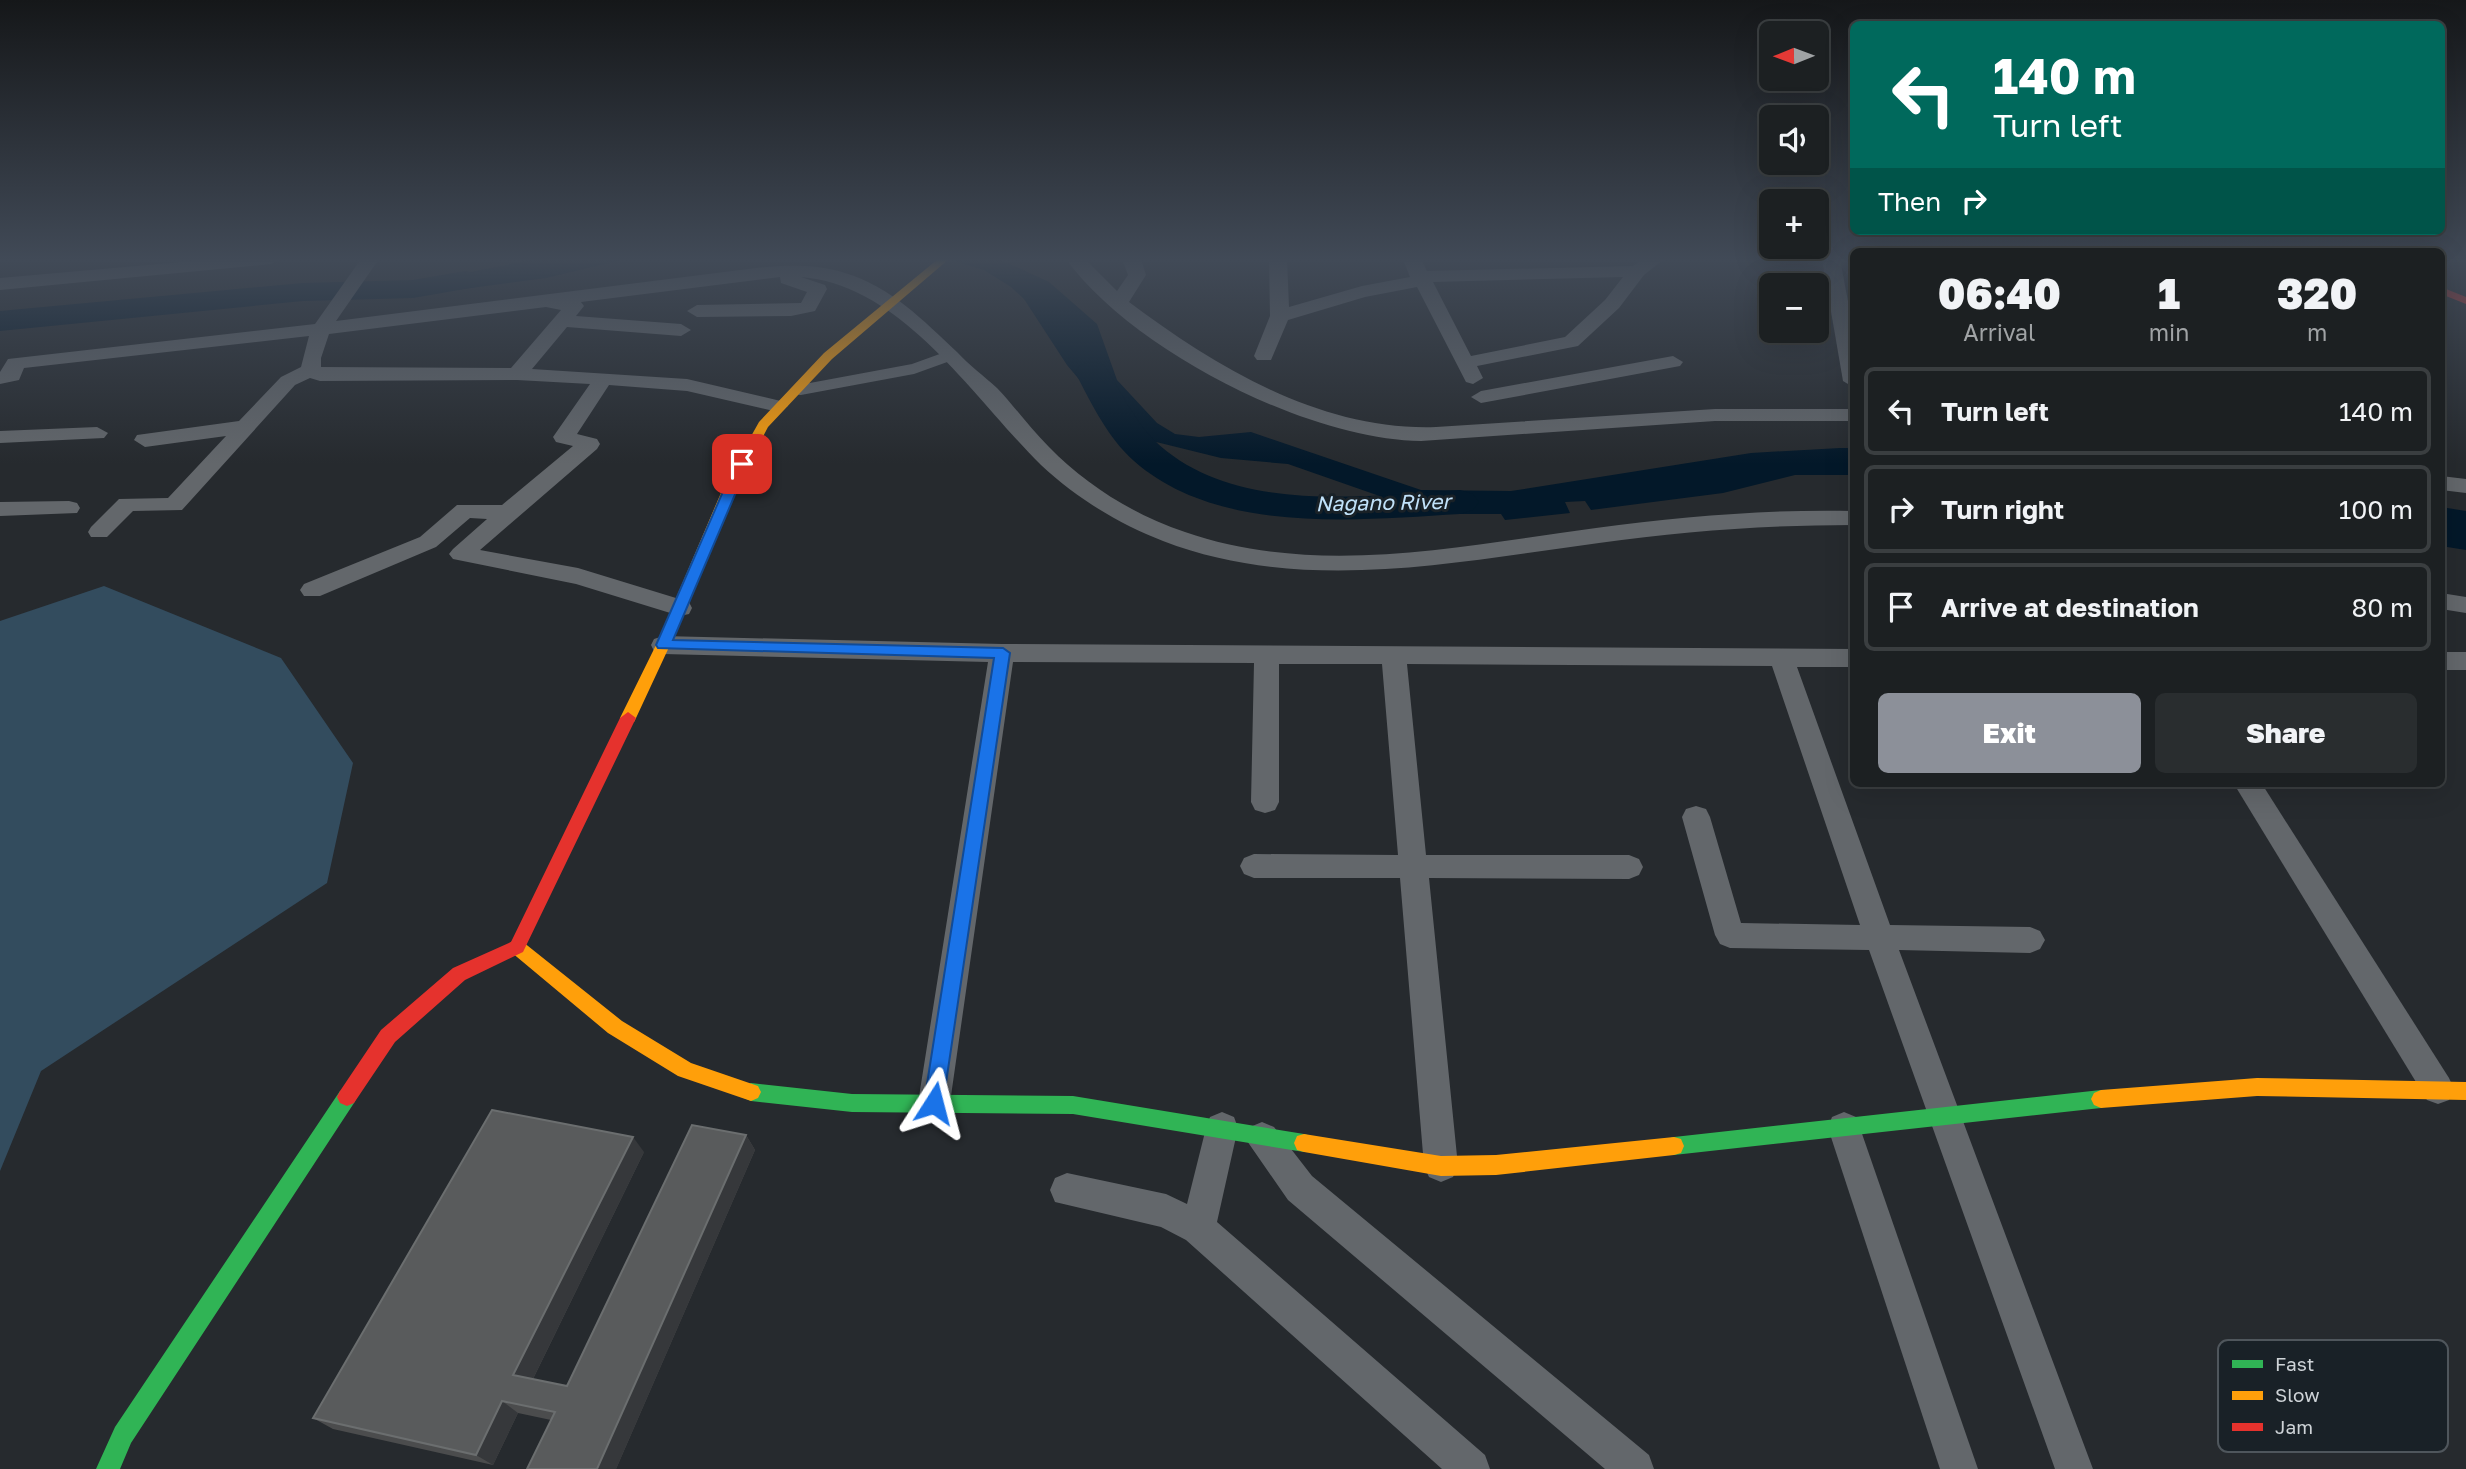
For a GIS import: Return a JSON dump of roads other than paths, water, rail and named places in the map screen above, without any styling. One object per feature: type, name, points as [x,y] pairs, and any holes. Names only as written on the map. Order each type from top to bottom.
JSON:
[{"type":"street","points":[[0,378],[12,376],[8,364],[306,328]]},
{"type":"street","points":[[311,370],[311,355],[325,328]]},
{"type":"street","points":[[517,374],[558,328]]},
{"type":"street","points":[[649,328],[681,330]]},
{"type":"street","points":[[108,1469],[122,1435],[388,1036],[459,974],[517,947],[663,645],[733,481],[763,425],[785,399],[862,328]]},
{"type":"street","points":[[924,328],[949,356],[995,397],[1054,465],[1083,489],[1144,526],[1181,540],[1252,557],[1352,563],[1408,559],[1742,518],[1850,518]]},
{"type":"street","points":[[1156,328],[1220,370],[1269,396],[1319,416],[1399,433],[1459,432],[1791,412],[1850,415]]},
{"type":"street","points":[[1264,356],[1275,328]]},
{"type":"street","points":[[1445,328],[1494,428]]},
{"type":"street","points":[[1464,363],[1571,342],[1587,328]]},
{"type":"street","points":[[1843,328],[1850,364]]},
{"type":"street","points":[[1481,397],[1673,362]]},
{"type":"street","points":[[99,532],[127,504],[174,505],[288,381],[311,370],[333,376],[517,374],[603,379],[687,385],[785,399]]},
{"type":"street","points":[[603,379],[564,437],[589,444],[461,554],[578,576],[680,608]]},
{"type":"street","points":[[145,440],[246,427]]},
{"type":"street","points":[[0,437],[97,433]]},
{"type":"street","points":[[2445,483],[2466,486]]},
{"type":"street","points":[[0,509],[69,508]]},
{"type":"street","points":[[312,590],[428,542],[466,510],[507,513]]},
{"type":"street","points":[[2445,602],[2466,605]]},
{"type":"street","points":[[663,645],[1003,653],[1850,658]]},
{"type":"street","points":[[934,1103],[1003,653]]},
{"type":"street","points":[[1265,802],[1267,655]]},
{"type":"street","points":[[1394,656],[1441,1166]]},
{"type":"street","points":[[1781,657],[1943,1118],[2074,1469]]},
{"type":"street","points":[[2445,661],[2466,661]]},
{"type":"street","points":[[2250,787],[2452,1090]]},
{"type":"street","points":[[1696,817],[1730,935],[2030,940]]},
{"type":"street","points":[[1254,866],[1629,867]]},
{"type":"street","points":[[517,947],[615,1027],[685,1070],[751,1092],[852,1104],[1073,1105],[1441,1166],[1496,1165],[2151,1094],[2257,1087],[2452,1090]]},
{"type":"street","points":[[1198,1228],[1222,1128]]},
{"type":"street","points":[[1844,1128],[1959,1469]]},
{"type":"street","points":[[1262,1138],[1300,1188],[1635,1469]]},
{"type":"street","points":[[1067,1190],[1166,1211],[1198,1228],[1471,1469]]},
{"type":"lane","points":[[785,399],[913,369],[949,356]]},
{"type":"waterway","name":"Nagano River","points":[[1092,372],[1117,416],[1140,447],[1182,477],[1218,492],[1257,501],[1298,506],[1460,502]]}]
